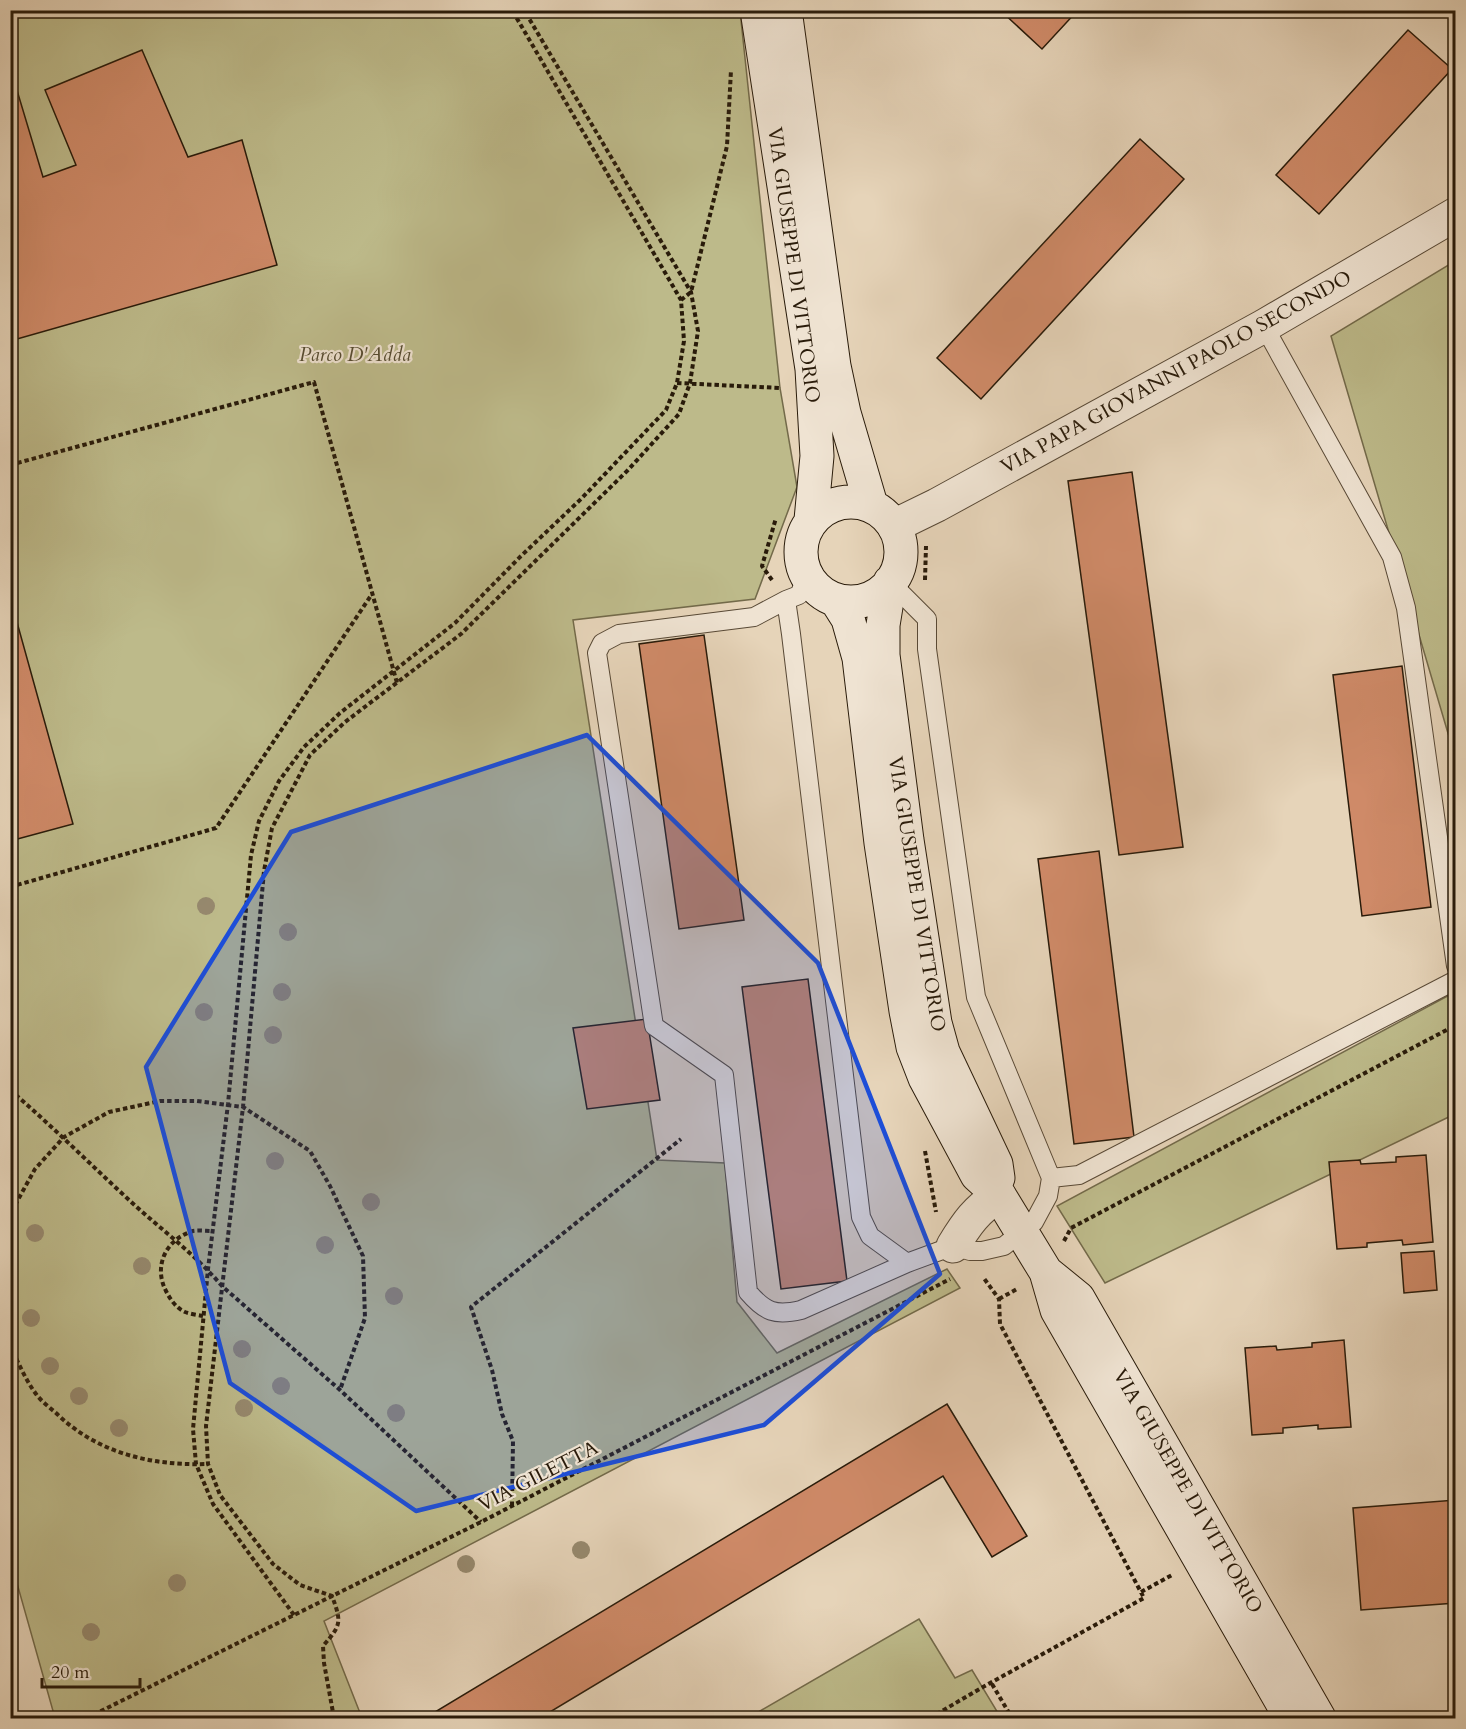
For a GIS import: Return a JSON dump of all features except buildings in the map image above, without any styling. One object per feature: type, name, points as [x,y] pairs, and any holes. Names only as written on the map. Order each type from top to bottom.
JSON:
[{"type":"street","name":"VIA GIUSEPPE DI VITTORIO","points":[[758,10],[812,369],[817,456],[811,520]]},
{"type":"street","name":"VIA GIUSEPPE DI VITTORIO","points":[[785,10],[834,366],[844,413],[882,516]]},
{"type":"street","name":"VIA PAPA GIOVANNI PAOLO SECONDO","points":[[882,516],[937,505],[1264,326],[1455,214]]},
{"type":"street","points":[[845,502],[859,502],[882,516],[900,542],[901,556],[898,569],[882,591],[860,601],[836,600],[825,595],[796,589],[803,534],[811,520],[825,508],[845,502]]},
{"type":"street","name":"VIA GIUSEPPE DI VITTORIO","points":[[890,582],[883,625],[883,655],[935,1023],[944,1052],[996,1164],[999,1195],[1009,1241],[1078,1298],[1319,1719]]},
{"type":"street","name":"VIA GIUSEPPE DI VITTORIO","points":[[836,600],[848,619],[859,658],[881,843],[913,1047],[926,1078],[977,1175],[999,1195]]},
{"type":"street","points":[[953,1246],[981,1207],[999,1195]]},
{"type":"street","name":"VIA GIUSEPPE DI VITTORIO","points":[[1046,1272],[1057,1310],[1291,1719]]},
{"type":"lane","points":[[1264,326],[1392,557],[1406,608],[1455,966]]},
{"type":"lane","points":[[796,589],[754,617],[619,634],[602,643],[597,653],[654,1026],[724,1075],[748,1292],[760,1306],[775,1312],[787,1313],[801,1310],[907,1263],[953,1246],[970,1251],[1009,1241],[1034,1222],[1042,1211],[1048,1196],[1051,1178],[976,997],[927,649],[928,625],[924,615],[890,582]]},
{"type":"lane","points":[[796,589],[791,634],[861,1217],[870,1236],[907,1263]]},
{"type":"lane","points":[[1051,1178],[1079,1175],[1455,980]]},
{"type":"path","points":[[294,1615],[213,1504],[196,1464],[193,1429],[212,1231],[228,1104],[251,855],[259,821],[279,781],[304,747],[340,713],[455,623],[520,556],[581,500],[666,410],[677,383],[684,341],[681,300],[512,10]]},
{"type":"path","points":[[334,1719],[323,1646],[338,1628],[340,1617],[332,1596],[300,1585],[273,1564],[220,1496],[208,1464],[206,1426],[243,1107],[264,871],[272,828],[310,755],[345,722],[461,634],[628,470],[679,414],[690,383],[698,331],[691,292],[524,10]]},
{"type":"path","points":[[681,300],[691,292],[727,146],[729,75],[733,62],[744,51],[762,47]]},
{"type":"path","points":[[10,465],[314,382],[397,683]]},
{"type":"path","points":[[916,607],[926,576],[926,538]]},
{"type":"path","points":[[10,886],[216,828],[372,593]]},
{"type":"path","points":[[1063,1244],[1071,1228],[1455,1025]]},
{"type":"path","points":[[10,1090],[208,1269],[222,1286],[340,1390],[481,1522]]},
{"type":"path","points":[[10,1219],[35,1169],[64,1137],[110,1112],[160,1101],[197,1101],[243,1107],[310,1151],[330,1186],[363,1256],[365,1318],[340,1390]]},
{"type":"path","points":[[512,1506],[513,1441],[502,1414],[492,1370],[471,1307],[681,1139]]},
{"type":"path","points":[[203,1316],[185,1312],[176,1306],[163,1284],[160,1272],[167,1249],[176,1241],[195,1230],[212,1231]]},
{"type":"path","name":"VIA GILETTA","points":[[87,1719],[512,1506],[969,1269],[1009,1241]]},
{"type":"path","points":[[10,1345],[37,1395],[71,1428],[101,1446],[140,1459],[160,1463],[208,1464]]},
{"type":"path","points":[[1141,1592],[1181,1570]]},
{"type":"path","points":[[992,1683],[1012,1719]]},
{"type":"highlighted area","points":[[587,735],[818,963],[940,1274],[764,1425],[416,1511],[230,1383],[146,1067],[291,832]]},
{"type":"green space","name":"Parco D'Adda","points":[[11,11],[740,11],[780,388],[797,487],[755,599],[573,620],[657,1160],[725,1163],[737,1302],[777,1353],[947,1269],[960,1288],[324,1621],[362,1718],[55,1718],[11,1562]]},
{"type":"green space","points":[[1455,261],[1455,757],[1331,336]]},
{"type":"green space","points":[[1455,992],[1455,1114],[1105,1283],[1057,1206]]},
{"type":"green space","points":[[919,1619],[955,1678],[972,1670],[1001,1718],[748,1718]]}]
